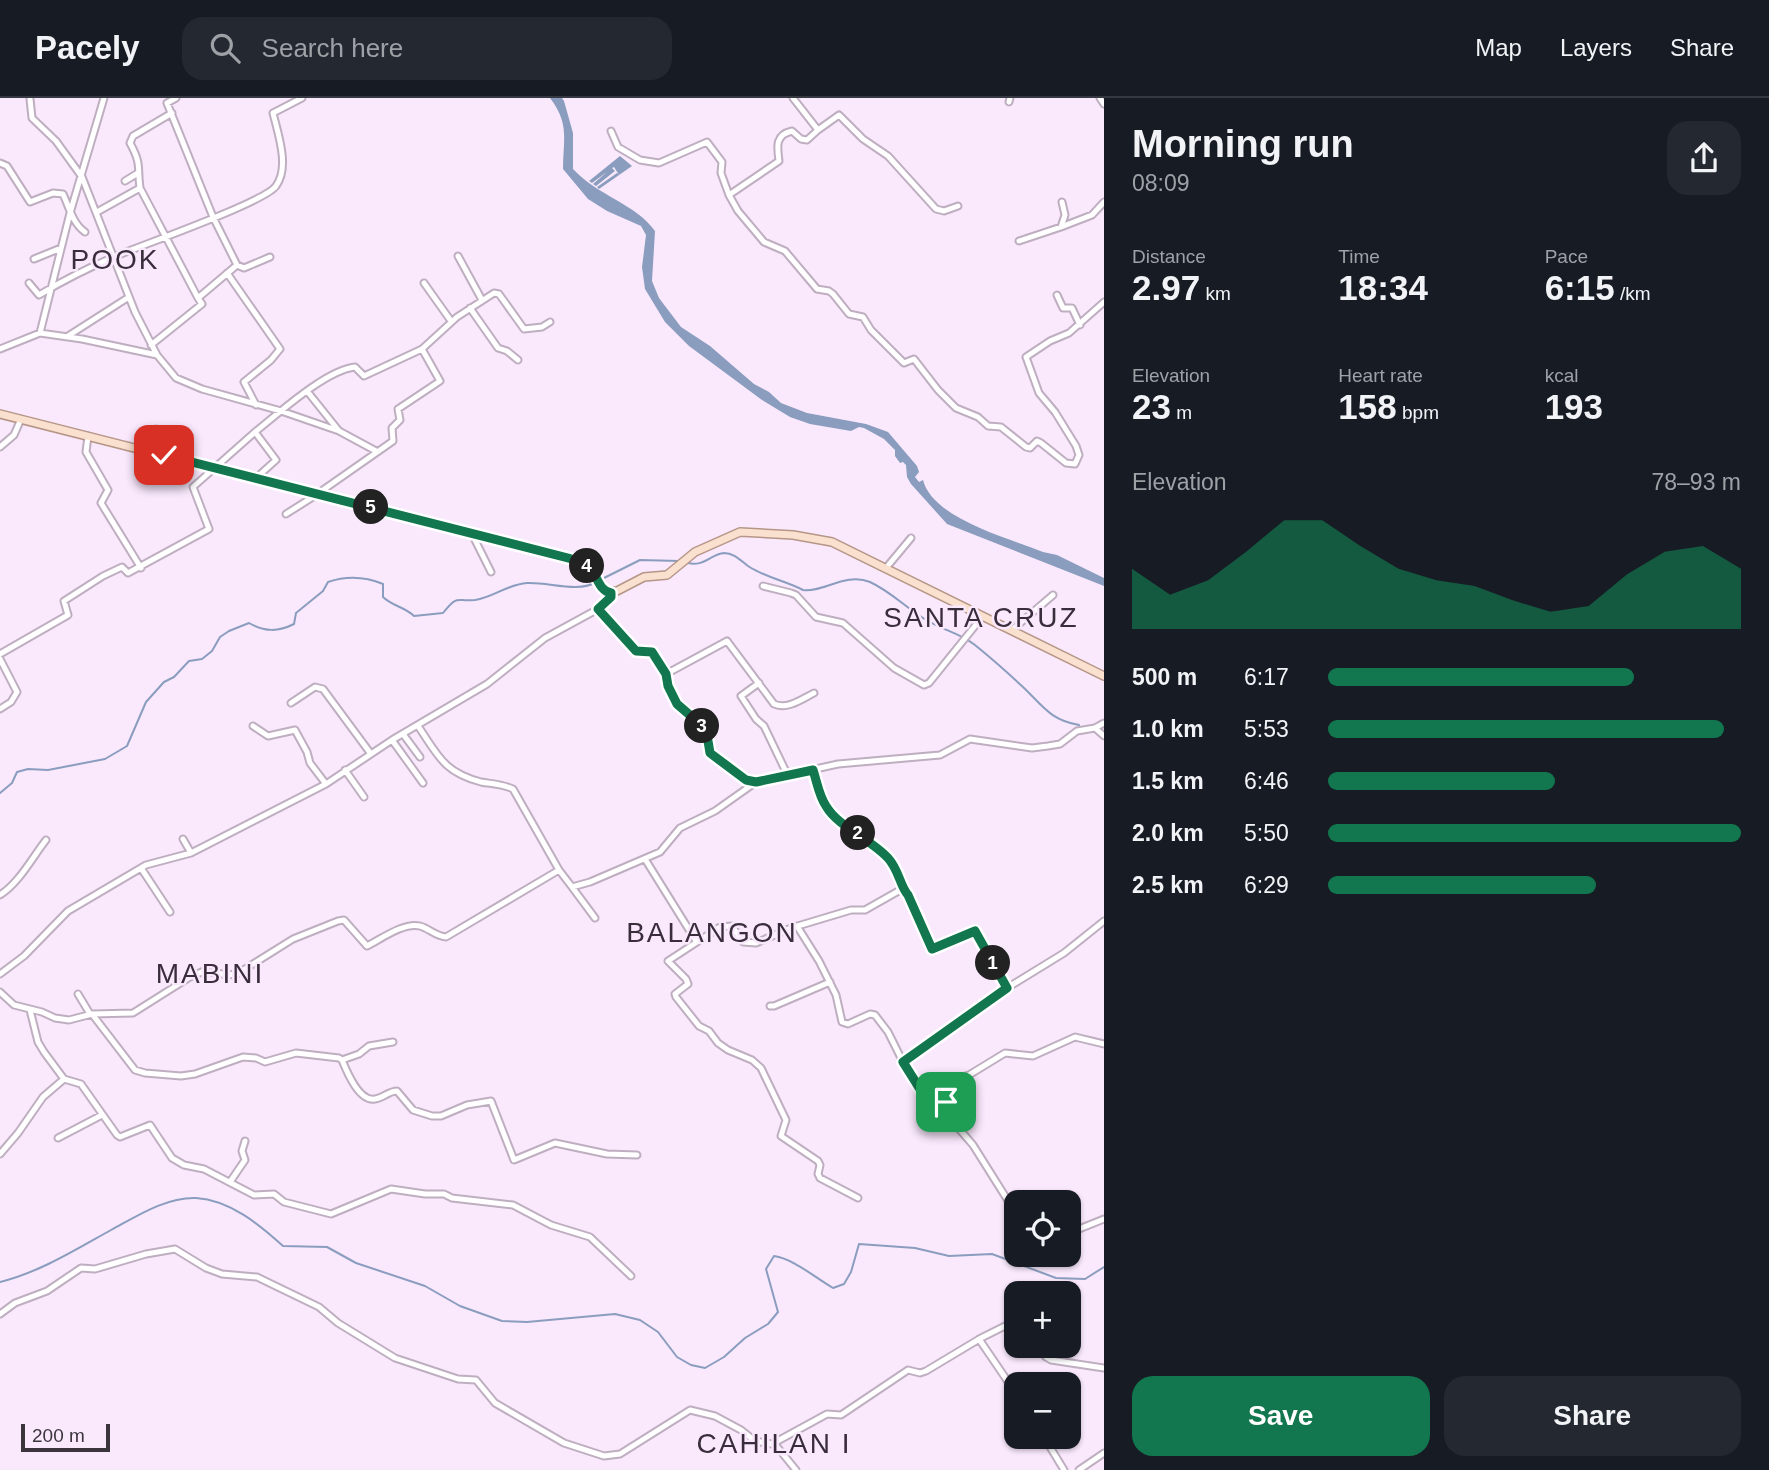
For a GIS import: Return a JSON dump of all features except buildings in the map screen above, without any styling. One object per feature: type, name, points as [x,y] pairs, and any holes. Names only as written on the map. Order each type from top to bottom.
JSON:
[{"type":"main road","points":[[0,414],[582,562],[589,567],[600,586],[611,593],[644,577],[667,575],[695,552],[740,532],[793,535],[832,542],[1104,676]]},
{"type":"street","points":[[96,98],[101,107]]},
{"type":"street","points":[[40,332],[70,213],[104,98]]},
{"type":"street","points":[[176,98],[167,103],[213,216],[237,265],[244,268],[270,257]]},
{"type":"street","points":[[29,283],[37,294],[113,257],[242,206],[271,191],[278,185],[282,167],[273,113],[302,98]]},
{"type":"street","points":[[793,98],[818,130]]},
{"type":"street","points":[[1100,98],[1104,104]]},
{"type":"street","points":[[30,99],[32,118],[56,141],[82,177],[128,297],[151,345],[176,378],[202,389],[281,411],[339,431],[376,451]]},
{"type":"street","points":[[151,345],[202,304],[140,188],[140,163],[130,143],[132,136],[172,113]]},
{"type":"street","points":[[729,195],[779,161],[777,143],[780,136],[792,131],[801,139],[807,140],[839,115],[863,139],[888,156],[936,209],[944,211],[958,206]]},
{"type":"street","points":[[611,131],[618,147],[640,160],[659,163],[708,142],[722,162],[721,173],[729,195],[738,211],[764,242],[785,251],[794,265],[817,289],[834,294],[849,314],[863,317],[871,330],[904,363],[915,359],[938,390],[956,408],[978,417],[988,426],[1001,427],[1026,447],[1030,448],[1037,441],[1072,465],[1078,461],[1076,446],[1055,412],[1039,393],[1026,357],[1080,325],[1104,302]]},
{"type":"street","points":[[0,163],[7,166],[30,202],[58,193],[63,194],[70,213],[85,232]]},
{"type":"street","points":[[125,181],[138,173]]},
{"type":"street","points":[[5,181],[13,177]]},
{"type":"street","points":[[97,212],[140,188]]},
{"type":"street","points":[[1061,227],[1065,215],[1062,202]]},
{"type":"street","points":[[1020,241],[1092,215],[1104,202]]},
{"type":"street","points":[[34,259],[61,248]]},
{"type":"street","points":[[458,257],[482,300]]},
{"type":"street","points":[[198,298],[237,265]]},
{"type":"street","points":[[227,273],[280,349],[244,382],[256,405]]},
{"type":"street","points":[[424,282],[430,295],[451,321]]},
{"type":"street","points":[[0,709],[10,702],[17,692],[0,657],[68,615],[64,601],[103,576],[122,567],[128,573],[141,568],[209,529],[193,486],[307,391],[329,376],[348,368],[355,367],[364,376],[422,349],[451,321],[494,293],[499,294],[524,329],[542,327],[550,322]]},
{"type":"street","points":[[1057,295],[1063,308],[1072,308],[1080,325]]},
{"type":"street","points":[[68,336],[128,297]]},
{"type":"street","points":[[470,308],[498,348],[518,360]]},
{"type":"street","points":[[0,349],[40,332],[157,355]]},
{"type":"street","points":[[286,514],[318,495],[393,441],[392,428],[401,421],[398,409],[440,381],[422,349]]},
{"type":"street","points":[[307,391],[339,431]]},
{"type":"street","points":[[0,447],[15,435],[22,419]]},
{"type":"street","points":[[156,429],[164,455]]},
{"type":"street","points":[[255,432],[276,460],[256,478]]},
{"type":"street","points":[[84,435],[86,452],[108,490],[101,503],[141,568]]},
{"type":"street","points":[[472,534],[491,572]]},
{"type":"street","points":[[886,568],[911,538]]},
{"type":"street","points":[[763,586],[796,595],[816,617],[843,623],[894,668],[924,685],[984,616]]},
{"type":"street","points":[[0,974],[24,956],[68,911],[141,868],[158,860],[170,860],[191,853],[326,784],[392,740],[488,684],[545,638],[598,609],[611,597],[611,593]]},
{"type":"street","points":[[1012,630],[1053,595]]},
{"type":"street","points":[[598,609],[636,651],[652,652],[666,674],[668,686],[677,704],[706,729],[710,753],[740,776],[756,782]]},
{"type":"street","points":[[666,674],[727,641],[774,704],[786,706],[814,694]]},
{"type":"street","points":[[759,683],[741,696],[755,719],[764,726],[788,776]]},
{"type":"street","points":[[291,703],[315,687],[323,689],[371,754]]},
{"type":"street","points":[[572,887],[645,859],[666,847],[680,828],[715,811],[756,782],[838,764],[940,755],[970,739],[1032,748],[1060,744],[1077,731],[1095,729],[1104,723]]},
{"type":"street","points":[[253,726],[268,736],[295,730],[310,762],[326,784]]},
{"type":"street","points":[[418,726],[446,766],[483,782],[502,784],[513,789],[559,870],[595,918]]},
{"type":"street","points":[[1095,729],[1104,736]]},
{"type":"street","points":[[403,734],[420,757]]},
{"type":"street","points":[[392,740],[423,783]]},
{"type":"street","points":[[345,770],[364,797]]},
{"type":"street","points":[[813,770],[824,805],[837,820],[864,837],[888,858],[902,879],[902,889],[908,895],[932,949],[975,931],[1007,988]]},
{"type":"street","points":[[183,839],[191,853]]},
{"type":"street","points":[[0,895],[13,887],[24,867],[46,840]]},
{"type":"street","points":[[645,859],[696,941]]},
{"type":"street","points":[[141,868],[170,912]]},
{"type":"street","points":[[0,992],[14,1005],[55,1018],[69,1020],[91,1014],[133,1013],[190,977],[204,971],[237,974],[293,939],[338,920],[344,920],[367,946],[406,927],[418,925],[438,936],[446,937],[559,870]]},
{"type":"street","points":[[858,1198],[820,1178],[818,1161],[781,1136],[786,1120],[761,1068],[752,1060],[728,1050],[709,1031],[699,1026],[676,998],[675,993],[688,984],[668,961],[720,927],[734,928],[743,942],[756,943],[797,926],[851,910],[865,909],[902,889]]},
{"type":"street","points":[[903,1062],[1007,988],[1064,953],[1104,921]]},
{"type":"street","points":[[797,926],[830,982],[842,1022],[848,1024],[870,1014],[875,1015],[888,1032],[925,1097],[1005,1053],[1033,1056],[1075,1037],[1104,1044]]},
{"type":"street","points":[[770,1006],[830,982]]},
{"type":"street","points":[[78,994],[135,1070],[145,1073],[190,1075],[243,1057],[265,1062],[296,1053],[342,1060],[359,1054],[369,1046],[393,1042]]},
{"type":"street","points":[[30,1010],[38,1042],[64,1079],[81,1084],[120,1137],[150,1125],[172,1158],[184,1165],[204,1170],[254,1195],[274,1194],[284,1202],[331,1214],[391,1189],[513,1205],[551,1225],[590,1237],[631,1276]]},
{"type":"street","points":[[342,1060],[353,1085],[371,1099],[397,1091],[413,1110],[426,1115],[438,1116],[467,1105],[491,1101],[514,1160],[555,1143],[607,1154],[637,1154]]},
{"type":"street","points":[[0,1154],[43,1097],[64,1079]]},
{"type":"street","points":[[936,1092],[946,1102],[954,1124],[973,1145],[1004,1194]]},
{"type":"street","points":[[58,1138],[102,1115]]},
{"type":"street","points":[[230,1182],[245,1160],[242,1150],[245,1141]]},
{"type":"street","points":[[1081,1228],[1104,1219]]},
{"type":"street","points":[[0,1314],[15,1303],[47,1291],[81,1268],[95,1269],[146,1254],[174,1250],[222,1274],[257,1277],[319,1307],[338,1323],[395,1357],[442,1375],[476,1380],[495,1403],[564,1443],[604,1456],[620,1454],[690,1410],[715,1416],[755,1441],[774,1443],[827,1414],[841,1415],[908,1370],[920,1373],[926,1371],[1004,1326]]},
{"type":"street","points":[[979,1339],[1004,1376]]},
{"type":"street","points":[[1049,1358],[1104,1368]]},
{"type":"street","points":[[774,1443],[796,1470]]},
{"type":"street","points":[[1051,1449],[1064,1470]]},
{"type":"street","points":[[1079,1470],[1104,1453]]},
{"type":"water","points":[[550,98],[562,98],[564,101],[573,133],[573,169],[638,214],[655,231],[652,281],[659,298],[681,327],[710,346],[781,403],[807,413],[866,424],[888,432],[917,466],[919,472],[915,477],[919,482],[923,480],[930,494],[941,506],[974,525],[1057,555],[1104,578],[1104,586],[947,524],[911,484],[906,465],[900,463],[895,456],[895,450],[884,439],[864,428],[851,431],[810,424],[790,417],[762,400],[689,346],[665,322],[645,289],[642,267],[646,235],[641,226],[588,199],[563,169],[563,124]]},
{"type":"water","points":[[620,156],[632,166],[599,189],[597,187],[617,173],[619,175],[614,167],[612,168],[615,171],[596,186],[593,184],[607,172],[592,183],[589,181]]},
{"type":"waterway","points":[[688,563],[699,563],[728,553],[761,573],[803,590],[818,589],[852,579],[870,582],[928,621],[969,641],[1048,711],[1061,720],[1079,725]]},
{"type":"waterway","points":[[602,579],[640,560],[679,561]]},
{"type":"waterway","points":[[0,793],[12,783],[17,772],[28,769],[48,770],[105,759],[127,746],[146,702],[189,661],[202,659],[212,651],[220,637],[249,623],[271,630],[294,624],[296,613],[323,591],[328,582],[356,578],[383,584],[383,597],[414,616],[443,613],[455,601],[475,600],[520,584],[581,587],[597,582]]},
{"type":"waterway","points":[[0,1282],[57,1260],[152,1208],[196,1198],[221,1203],[232,1209],[254,1222],[283,1246],[327,1247],[356,1263],[425,1286],[460,1306],[502,1321],[527,1322],[615,1314],[640,1320],[658,1332],[677,1357],[691,1365],[705,1368],[768,1324],[778,1312],[766,1269],[774,1256],[796,1265],[833,1288],[844,1284],[851,1272],[859,1244],[915,1248],[949,1256],[992,1254],[1056,1278],[1085,1279],[1104,1267]]},
{"type":"district","name":"POOK","points":[[115,259]]},
{"type":"district","name":"SANTA CRUZ","points":[[981,617]]},
{"type":"district","name":"BALANGON","points":[[712,932]]},
{"type":"district","name":"MABINI","points":[[210,973]]},
{"type":"district","name":"CAHILAN I","points":[[774,1443]]},
{"type":"route","points":[[164,455],[568,558],[589,567],[602,589],[611,593],[607,602],[598,609],[636,651],[652,652],[666,674],[668,686],[677,704],[706,729],[707,744],[712,755],[746,780],[756,782],[813,770],[824,805],[837,820],[864,837],[888,858],[902,879],[902,889],[908,895],[932,949],[975,931],[1007,988],[903,1062],[925,1097],[936,1092],[946,1102]]}]
